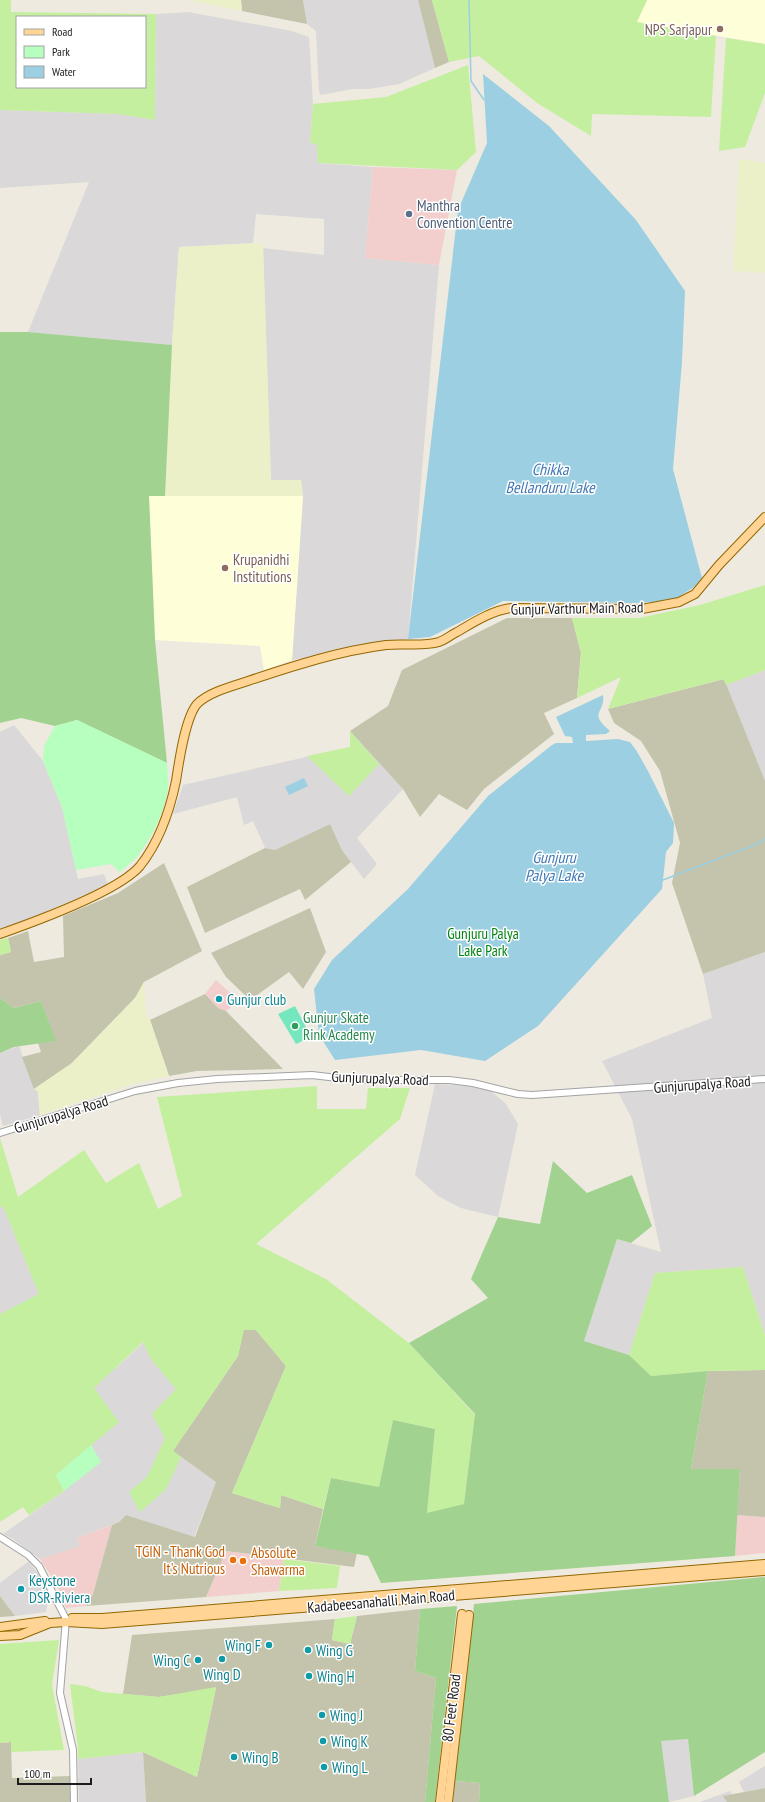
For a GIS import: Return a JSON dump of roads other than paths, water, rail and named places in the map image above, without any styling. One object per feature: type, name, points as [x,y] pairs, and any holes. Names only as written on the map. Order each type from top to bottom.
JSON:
[{"type":"main road","name":"Gunjur Varthur Main Road","points":[[0,934],[26,925],[107,890],[128,876],[139,866],[152,844],[169,809],[184,742],[193,711],[198,704],[206,698],[233,686],[299,664],[378,646],[440,642],[499,610],[511,608],[642,609],[679,602],[695,594],[719,565],[765,517]]},
{"type":"main road","name":"Kadabeesanahalli Main Road","points":[[0,1628],[66,1620],[102,1624],[765,1564]]},
{"type":"main road","name":"Kadabeesanahalli Main Road","points":[[466,1590],[765,1571]]},
{"type":"main road","name":"80 Feet Road","points":[[440,1802],[466,1614],[448,1802]]},
{"type":"main road","name":"Kadabeesanahalli Main Road","points":[[0,1636],[20,1634],[43,1625],[66,1620]]},
{"type":"street","name":"Gunjurupalya Road","points":[[0,1133],[135,1091],[178,1083],[217,1079],[312,1075],[368,1080],[449,1080],[477,1084],[518,1094],[532,1095],[765,1079]]},
{"type":"street","points":[[0,1537],[28,1554],[39,1566],[66,1620],[60,1693],[73,1750],[74,1802]]},
{"type":"water","name":"Chikka Bellanduru Lake","points":[[483,74],[549,126],[636,220],[685,291],[682,362],[673,469],[702,578],[694,587],[672,601],[633,603],[503,601],[430,637],[408,639],[458,210],[487,143]]},
{"type":"water","name":"Gunjuru Palya Lake","points":[[603,695],[602,706],[598,716],[603,725],[610,731],[606,734],[586,735],[586,741],[618,739],[630,742],[648,771],[674,823],[673,843],[666,852],[662,889],[538,1026],[485,1061],[421,1050],[335,1060],[319,1035],[314,989],[332,960],[408,889],[488,796],[552,745],[556,743],[573,743],[572,737],[565,736],[556,717]]},
{"type":"water","points":[[304,778],[308,786],[289,795],[285,787]]},
{"type":"waterway","points":[[469,0],[471,81],[484,100]]},
{"type":"waterway","points":[[663,880],[757,844],[765,839]]},
{"type":"place","name":"NPS Sarjapur","points":[[720,29]]},
{"type":"place","name":"Manthra Convention Centre","points":[[409,214]]},
{"type":"place","name":"Krupanidhi Institutions","points":[[225,568]]},
{"type":"place","name":"Gunjur club","points":[[219,999]]},
{"type":"place","name":"Gunjur Skate Rink Academy","points":[[295,1026]]},
{"type":"place","name":"TGIN - Thank God It's Nutrious","points":[[233,1560]]},
{"type":"place","name":"Absolute Shawarma","points":[[243,1561]]},
{"type":"place","name":"Keystone DSR-Riviera","points":[[21,1589]]},
{"type":"place","name":"Wing F","points":[[269,1645]]},
{"type":"place","name":"Wing G","points":[[308,1650]]},
{"type":"place","name":"Wing D","points":[[222,1659]]},
{"type":"place","name":"Wing C","points":[[198,1660]]},
{"type":"place","name":"Wing H","points":[[309,1676]]},
{"type":"place","name":"Wing J","points":[[322,1715]]},
{"type":"place","name":"Wing K","points":[[323,1741]]},
{"type":"place","name":"Wing B","points":[[234,1757]]},
{"type":"place","name":"Wing L","points":[[324,1767]]},
{"type":"park label","name":"Gunjuru Palya Lake Park","points":[[483,942]]}]
